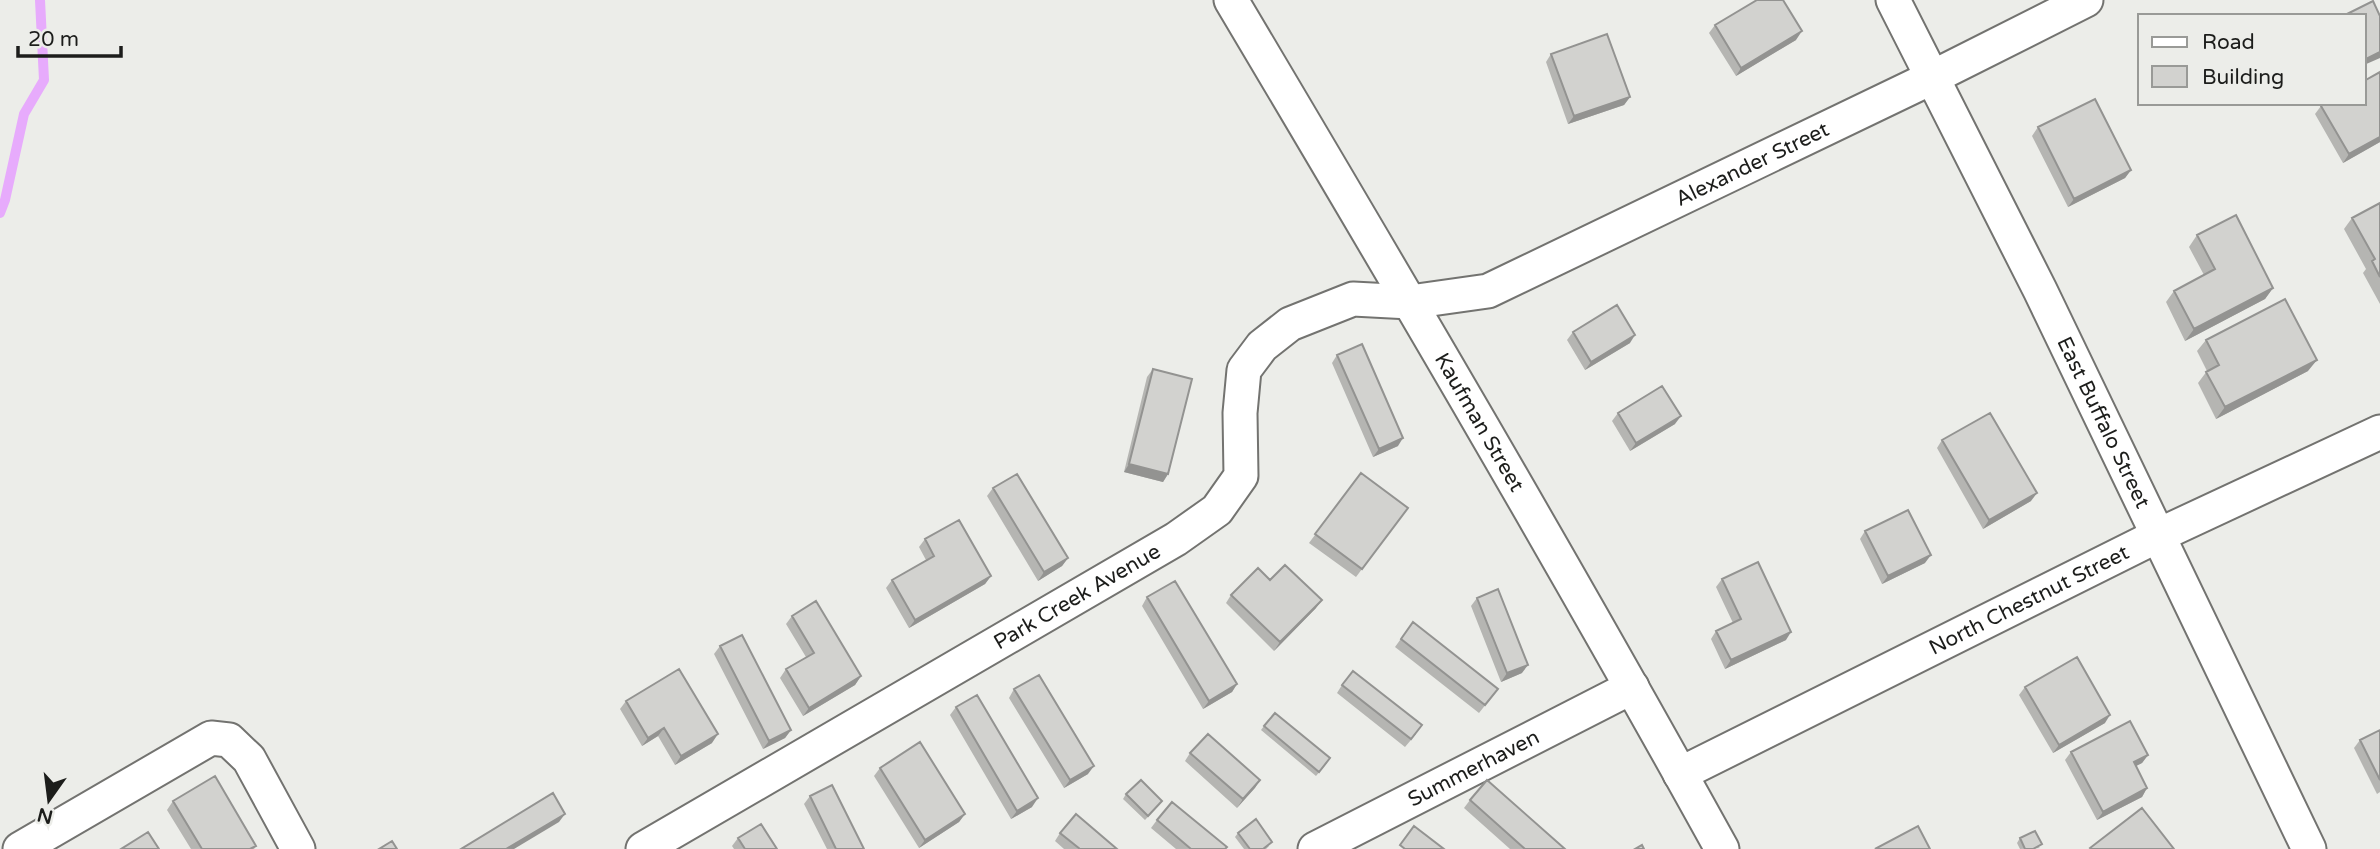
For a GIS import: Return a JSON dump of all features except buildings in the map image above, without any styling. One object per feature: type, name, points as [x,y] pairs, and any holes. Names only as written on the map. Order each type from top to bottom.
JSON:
[{"type":"street","name":"Kaufman Street","points":[[1231,0],[1410,302],[1722,849]]},
{"type":"street","name":"East Buffalo Street","points":[[1893,0],[2046,302],[2309,849]]},
{"type":"street","name":"Alexander Street","points":[[1410,302],[1488,291],[1933,77],[2086,0]]},
{"type":"street","name":"Park Creek Avenue","points":[[643,849],[1176,539],[1217,510],[1241,475],[1240,413],[1244,370],[1262,346],[1290,324],[1353,299],[1410,302]]},
{"type":"street","name":"North Chestnut Street","points":[[1680,774],[2157,536],[2380,432]]},
{"type":"street","name":"Summerhaven","points":[[1315,849],[1632,687]]},
{"type":"street","points":[[20,849],[211,738],[229,740],[249,759],[298,849]]},
{"type":"waterway","points":[[0,213],[24,114],[44,80],[40,0]]}]
